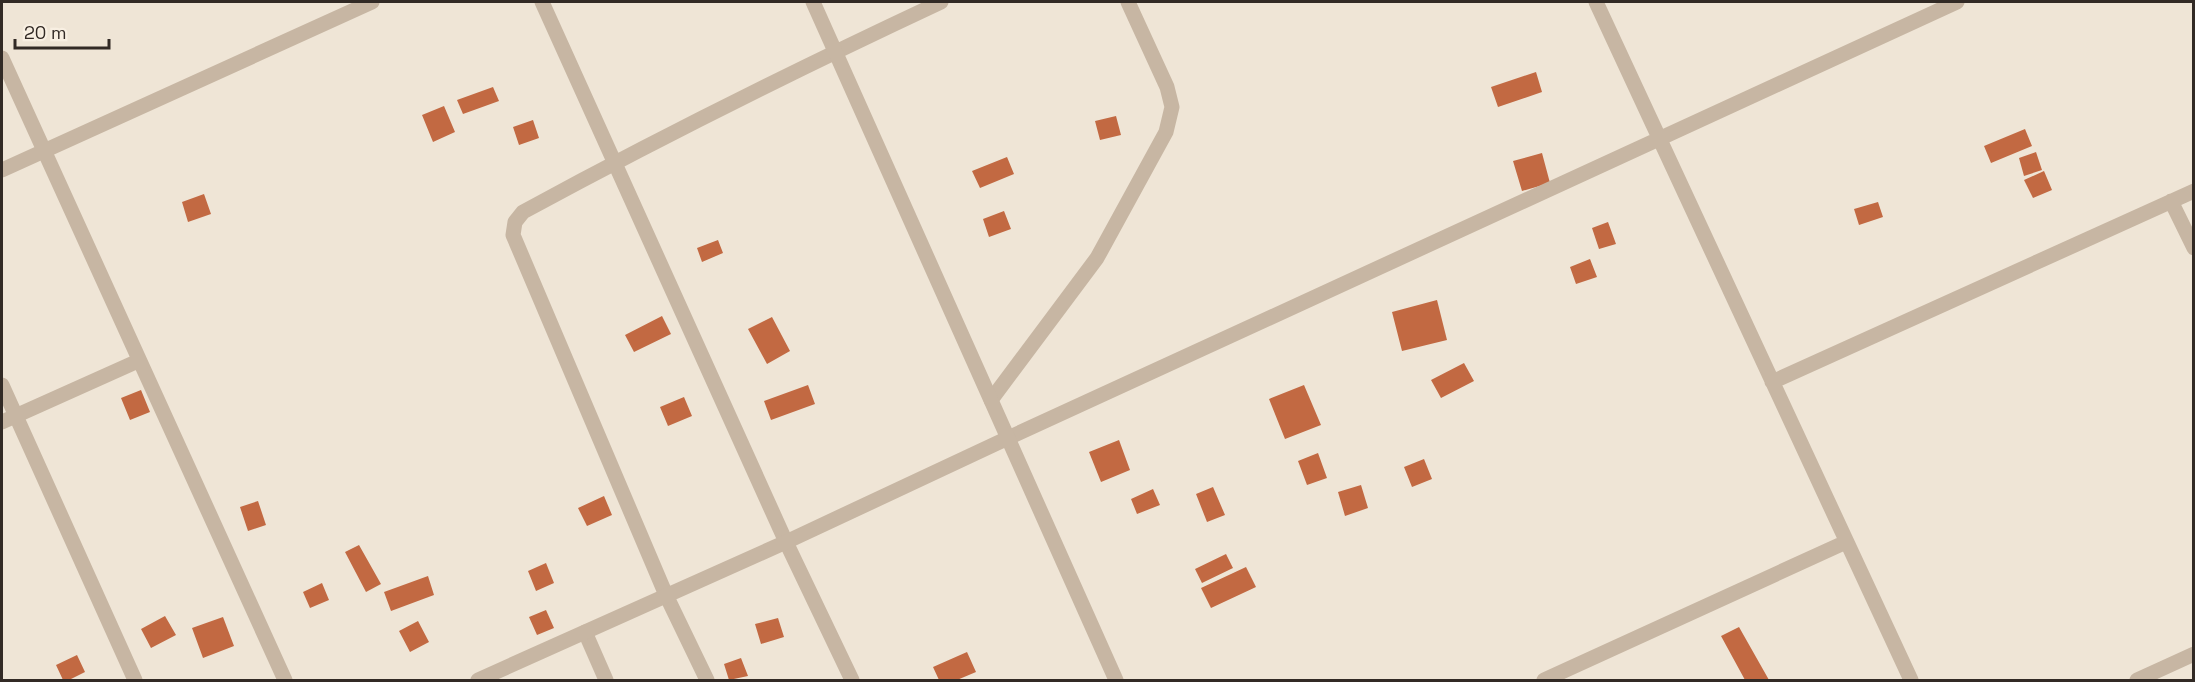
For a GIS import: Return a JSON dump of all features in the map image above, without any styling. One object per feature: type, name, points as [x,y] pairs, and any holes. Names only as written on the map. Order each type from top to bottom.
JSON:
[{"type":"street","points":[[2,170],[372,2]]},
{"type":"street","points":[[542,2],[786,542],[852,681]]},
{"type":"street","points":[[813,2],[1116,681]]},
{"type":"street","points":[[707,681],[666,595],[513,236],[515,222],[523,212],[615,162],[835,51],[942,2]]},
{"type":"street","points":[[991,400],[1097,258],[1166,132],[1172,107],[1167,87],[1128,2]]},
{"type":"street","points":[[1596,2],[1911,681]]},
{"type":"street","points":[[478,681],[786,542],[1957,2]]},
{"type":"street","points":[[2,58],[138,362],[285,681]]},
{"type":"street","points":[[1772,382],[2193,191]]},
{"type":"street","points":[[2171,201],[2193,248]]},
{"type":"street","points":[[9,419],[138,362]]},
{"type":"street","points":[[2,385],[9,419],[135,681]]},
{"type":"street","points":[[1544,681],[1846,542]]},
{"type":"street","points":[[585,632],[606,681]]},
{"type":"street","points":[[2137,681],[2193,654]]},
{"type":"building","points":[[1536,72],[1542,92],[1498,107],[1491,87]]},
{"type":"building","points":[[493,87],[499,101],[463,114],[457,100]]},
{"type":"building","points":[[444,106],[455,132],[433,142],[422,115]]},
{"type":"building","points":[[1116,116],[1121,135],[1100,140],[1095,121]]},
{"type":"building","points":[[533,120],[539,138],[519,145],[513,127]]},
{"type":"building","points":[[2025,129],[2032,146],[1991,163],[1984,146]]},
{"type":"building","points":[[2036,152],[2042,170],[2024,176],[2019,158]]},
{"type":"building","points":[[1542,153],[1550,183],[1522,191],[1513,161]]},
{"type":"building","points":[[1007,157],[1014,174],[980,188],[972,171]]},
{"type":"building","points":[[2044,171],[2052,190],[2033,198],[2024,180]]},
{"type":"building","points":[[204,194],[211,214],[188,222],[182,202]]},
{"type":"building","points":[[1878,202],[1883,217],[1859,225],[1854,209]]},
{"type":"building","points":[[1004,211],[1011,229],[989,237],[983,219]]},
{"type":"building","points":[[1608,222],[1616,244],[1599,249],[1592,228]]},
{"type":"building","points":[[718,240],[723,253],[702,262],[697,248]]},
{"type":"building","points":[[1590,259],[1597,277],[1576,284],[1570,267]]},
{"type":"building","points":[[1437,300],[1447,340],[1402,351],[1392,312]]},
{"type":"building","points":[[662,316],[671,334],[634,352],[625,335]]},
{"type":"building","points":[[772,317],[790,351],[767,364],[748,329]]},
{"type":"building","points":[[1464,363],[1474,381],[1441,398],[1431,380]]},
{"type":"building","points":[[808,385],[815,404],[771,420],[764,401]]},
{"type":"building","points":[[1304,385],[1321,425],[1285,439],[1269,399]]},
{"type":"building","points":[[141,390],[150,412],[130,420],[121,398]]},
{"type":"building","points":[[684,397],[692,416],[668,426],[660,407]]},
{"type":"building","points":[[1119,440],[1130,470],[1101,482],[1089,452]]},
{"type":"building","points":[[1318,453],[1327,478],[1307,485],[1298,461]]},
{"type":"building","points":[[1424,459],[1432,479],[1412,487],[1404,467]]},
{"type":"building","points":[[1361,485],[1368,508],[1345,516],[1338,492]]},
{"type":"building","points":[[1213,487],[1225,515],[1207,522],[1196,494]]},
{"type":"building","points":[[1153,489],[1160,505],[1137,514],[1131,499]]},
{"type":"building","points":[[604,496],[612,515],[587,526],[578,508]]},
{"type":"building","points":[[258,501],[266,525],[248,531],[240,507]]},
{"type":"building","points":[[359,545],[381,584],[366,592],[345,552]]},
{"type":"building","points":[[1226,554],[1233,568],[1202,583],[1195,569]]},
{"type":"building","points":[[546,563],[554,583],[536,591],[528,571]]},
{"type":"building","points":[[1246,567],[1256,587],[1211,608],[1201,588]]},
{"type":"building","points":[[428,576],[434,595],[391,611],[384,592]]},
{"type":"building","points":[[322,583],[329,600],[310,608],[303,592]]},
{"type":"building","points":[[546,610],[554,628],[537,635],[529,617]]},
{"type":"building","points":[[165,616],[176,635],[151,648],[141,629]]},
{"type":"building","points":[[223,617],[234,646],[203,658],[192,628]]},
{"type":"building","points":[[778,618],[784,637],[761,644],[755,624]]},
{"type":"building","points":[[418,621],[429,642],[410,652],[399,631]]},
{"type":"building","points":[[1739,627],[1769,680],[1745,680],[1721,636]]},
{"type":"building","points":[[967,652],[976,672],[957,680],[939,680],[933,667]]},
{"type":"building","points":[[77,655],[85,672],[69,680],[63,680],[56,665]]},
{"type":"building","points":[[741,658],[748,676],[729,680],[724,664]]}]
